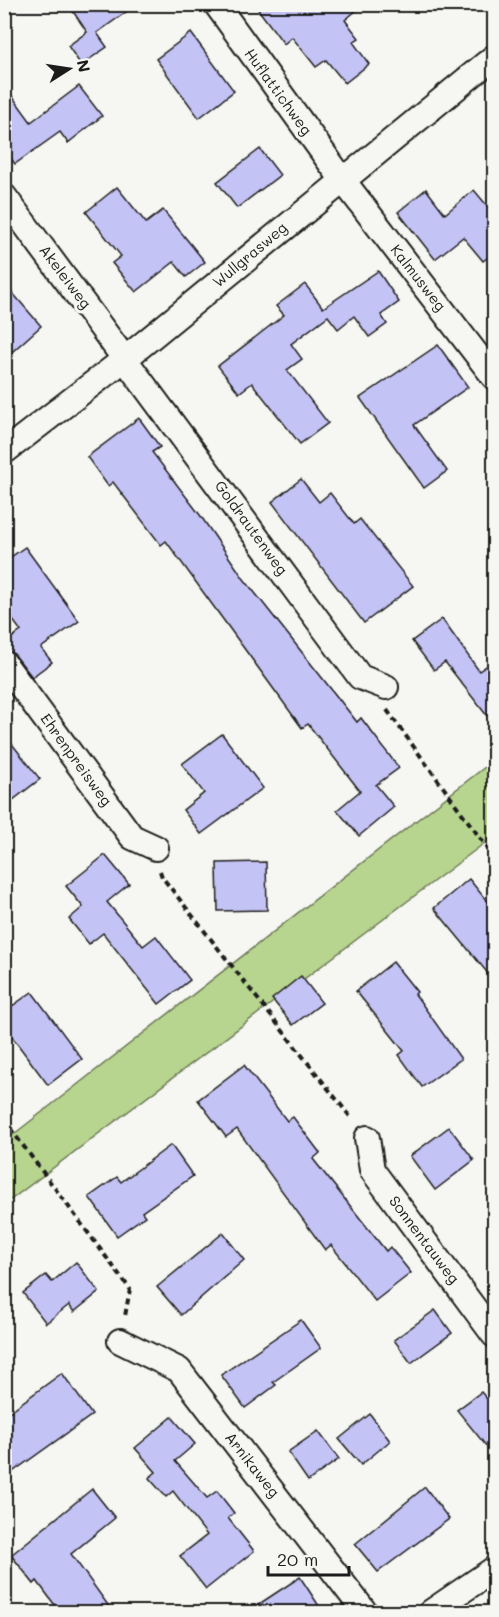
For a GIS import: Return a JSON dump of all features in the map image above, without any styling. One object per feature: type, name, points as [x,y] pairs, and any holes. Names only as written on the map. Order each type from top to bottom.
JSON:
[{"type":"street","name":"Huflattichweg","points":[[216,4],[342,179]]},
{"type":"street","name":"Wullgrasweg","points":[[4,452],[126,358],[342,179],[495,57]]},
{"type":"street","name":"Kalmusweg","points":[[342,179],[495,377]]},
{"type":"street","name":"Akeleiweg","points":[[4,196],[126,358]]},
{"type":"street","name":"Goldrautenweg","points":[[126,358],[360,677],[386,687]]},
{"type":"street","name":"Ehrenpreisweg","points":[[4,663],[132,837],[156,848]]},
{"type":"street","name":"Sonnentauweg","points":[[367,1138],[372,1170],[495,1335]]},
{"type":"street","name":"Arnikaweg","points":[[120,1341],[179,1370],[365,1612]]},
{"type":"street","points":[[431,1612],[495,1569]]},
{"type":"path","points":[[386,687],[386,708],[495,857]]},
{"type":"path","points":[[156,848],[162,877],[367,1138]]},
{"type":"path","points":[[4,1120],[130,1289],[120,1341]]},
{"type":"green space","points":[[494,760],[494,836],[5,1204],[5,1141]]},
{"type":"building","points":[[68,4],[137,4],[97,33],[107,47],[81,65],[68,46],[87,32]]},
{"type":"building","points":[[254,4],[364,4],[345,20],[359,38],[353,42],[369,64],[345,83],[326,60],[316,67],[292,37],[284,44]]},
{"type":"building","points":[[191,33],[234,91],[199,118],[156,59]]},
{"type":"building","points":[[4,85],[31,122],[79,86],[102,116],[68,143],[60,132],[15,164],[4,149]]},
{"type":"building","points":[[260,149],[280,175],[237,208],[217,182]]},
{"type":"building","points":[[117,187],[146,223],[163,210],[205,262],[186,277],[174,262],[136,292],[112,263],[121,256],[86,212]]},
{"type":"building","points":[[426,189],[445,214],[474,190],[495,215],[495,252],[483,261],[463,237],[435,259],[398,212]]},
{"type":"building","points":[[378,271],[399,302],[381,315],[387,324],[369,337],[354,316],[338,329],[328,316],[291,344],[302,359],[287,370],[328,423],[300,444],[252,383],[239,393],[218,366],[284,315],[276,306],[305,284],[323,308]]},
{"type":"building","points":[[4,283],[41,326],[4,359]]},
{"type":"building","points":[[438,345],[468,387],[414,425],[447,471],[424,488],[360,398]]},
{"type":"building","points":[[139,418],[160,447],[152,452],[200,515],[244,579],[357,722],[361,718],[399,768],[376,785],[394,807],[359,836],[337,810],[360,791],[308,724],[302,728],[166,541],[161,545],[113,482],[108,486],[87,457]]},
{"type":"building","points":[[301,479],[319,502],[330,493],[354,524],[360,519],[413,586],[364,623],[272,502]]},
{"type":"building","points":[[25,547],[79,621],[41,648],[52,662],[32,677],[15,655],[4,648],[4,643],[21,631],[4,608],[4,562]]},
{"type":"building","points":[[442,619],[479,671],[495,660],[495,726],[445,662],[434,670],[412,641]]},
{"type":"building","points":[[4,734],[40,779],[4,807]]},
{"type":"building","points":[[222,734],[263,788],[201,834],[183,810],[204,793],[182,764]]},
{"type":"building","points":[[105,855],[129,884],[107,902],[143,946],[156,936],[190,980],[159,1004],[103,933],[89,944],[69,919],[83,907],[66,886]]},
{"type":"building","points":[[266,862],[267,910],[218,911],[217,863]]},
{"type":"building","points":[[469,879],[495,911],[495,982],[434,908]]},
{"type":"building","points":[[393,962],[417,992],[415,994],[461,1059],[422,1087],[399,1055],[404,1051],[356,991]]},
{"type":"building","points":[[301,976],[322,1003],[293,1025],[272,999]]},
{"type":"building","points":[[32,992],[82,1059],[48,1085],[4,1026],[4,1012]]},
{"type":"building","points":[[244,1065],[287,1121],[293,1117],[320,1153],[313,1159],[386,1251],[390,1247],[411,1273],[375,1301],[331,1245],[325,1250],[237,1129],[226,1137],[198,1100]]},
{"type":"building","points":[[449,1127],[474,1160],[435,1190],[410,1156]]},
{"type":"building","points":[[171,1145],[193,1176],[142,1212],[145,1216],[117,1236],[89,1197],[117,1177],[121,1182]]},
{"type":"building","points":[[223,1233],[244,1260],[181,1315],[157,1287]]},
{"type":"building","points":[[76,1262],[99,1292],[74,1312],[69,1305],[46,1323],[23,1293],[46,1275],[52,1282]]},
{"type":"building","points":[[435,1310],[452,1333],[411,1363],[394,1340]]},
{"type":"building","points":[[301,1320],[321,1348],[273,1382],[276,1385],[245,1408],[221,1375]]},
{"type":"building","points":[[62,1373],[92,1415],[4,1478],[4,1416]]},
{"type":"building","points":[[481,1392],[495,1408],[495,1457],[457,1410]]},
{"type":"building","points":[[370,1414],[390,1441],[361,1465],[339,1439]]},
{"type":"building","points":[[172,1417],[195,1444],[175,1461],[207,1498],[217,1491],[234,1513],[228,1518],[254,1551],[206,1589],[180,1556],[207,1535],[173,1491],[166,1497],[149,1478],[156,1472],[135,1448]]},
{"type":"building","points":[[318,1431],[339,1459],[308,1481],[288,1452]]},
{"type":"building","points":[[425,1487],[449,1519],[378,1572],[355,1544]]},
{"type":"building","points":[[92,1489],[115,1518],[71,1554],[113,1612],[60,1612],[37,1581],[34,1584],[11,1555]]},
{"type":"building","points":[[300,1577],[323,1612],[247,1612]]}]
